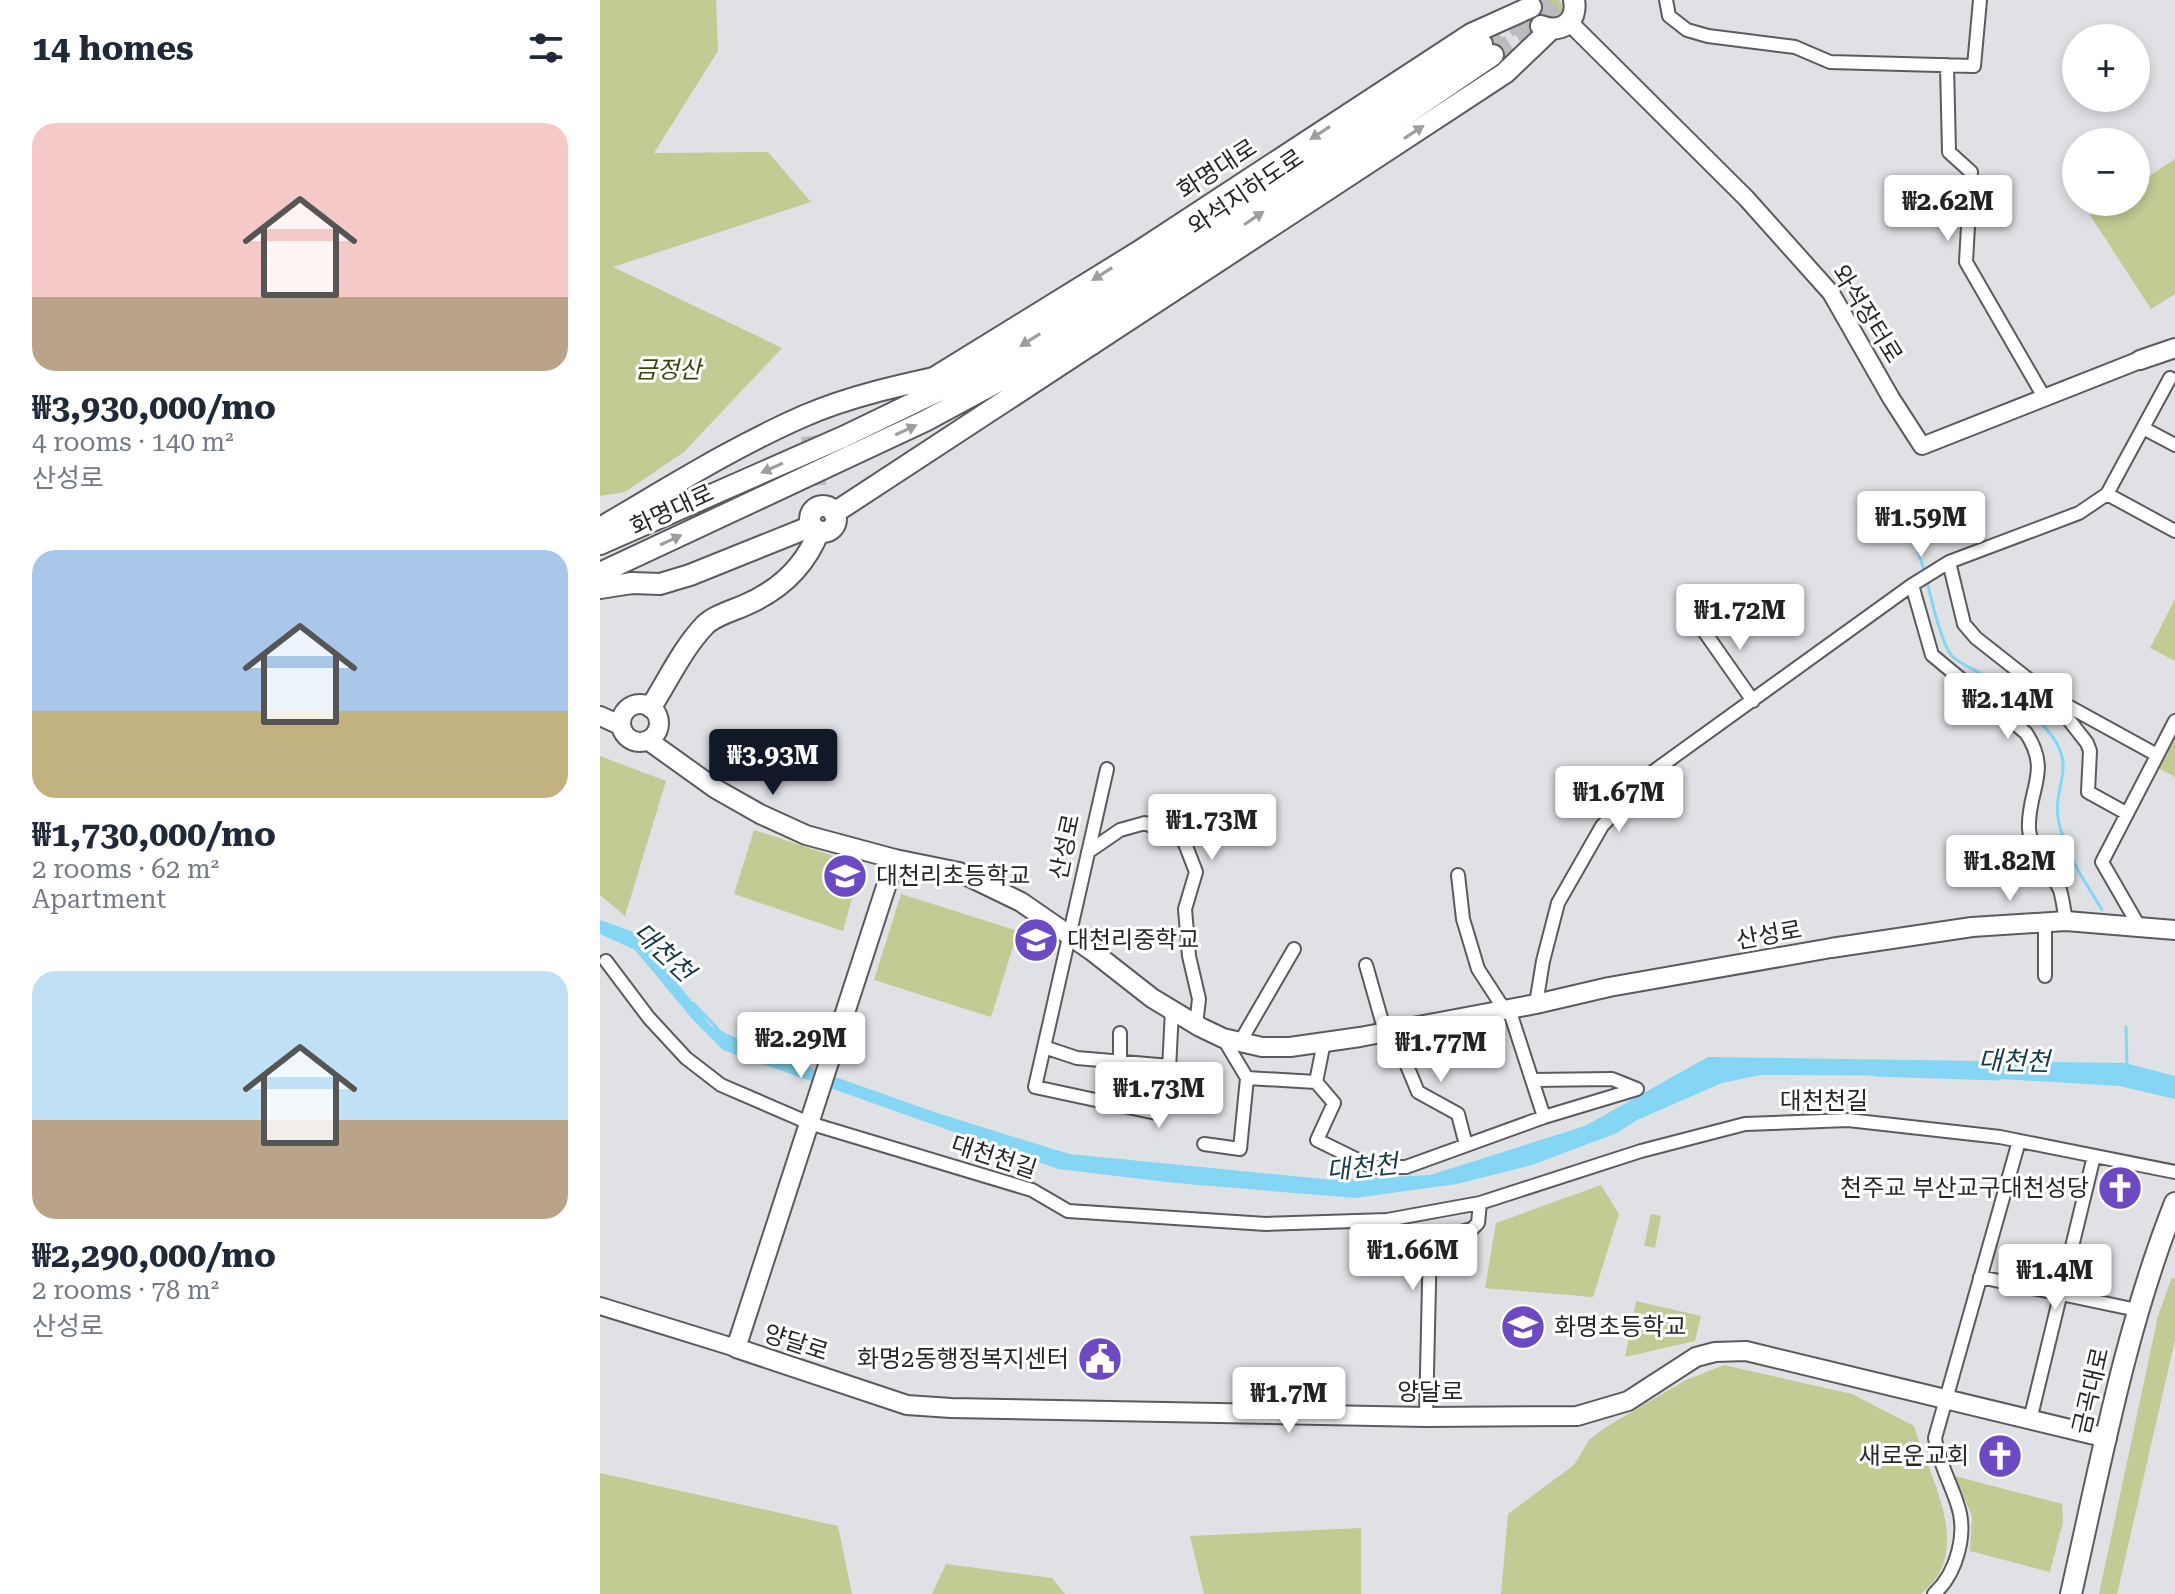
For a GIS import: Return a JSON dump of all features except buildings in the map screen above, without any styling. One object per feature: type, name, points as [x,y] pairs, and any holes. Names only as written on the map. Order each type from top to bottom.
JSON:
[{"type":"main road","points":[[1532,4],[1533,18],[1540,26],[1572,13]]},
{"type":"main road","name":"화명대로","points":[[933,379],[1138,252],[1471,34],[1532,4]]},
{"type":"main road","points":[[600,588],[632,583],[660,584],[816,528],[831,528],[835,521],[824,503],[1092,344],[1505,73],[1572,13]]},
{"type":"main road","name":"와석지하도로","points":[[1025,367],[1191,261],[1488,49],[1191,239]]},
{"type":"main road","name":"화명대로","points":[[600,544],[843,437],[988,367],[1191,239]]},
{"type":"main road","points":[[1025,367],[1092,344]]},
{"type":"main road","name":"와석장터로","points":[[2140,360],[2175,348]]},
{"type":"main road","points":[[600,528],[742,446],[804,416],[841,402],[988,367]]},
{"type":"main road","name":"화명대로","points":[[600,573],[925,421],[1025,367]]},
{"type":"main road","points":[[804,416],[811,436]]},
{"type":"main road","points":[[651,707],[692,641],[707,623],[764,597],[793,575],[806,558],[816,528]]},
{"type":"main road","points":[[777,541],[793,541],[805,552],[806,558]]},
{"type":"main road","points":[[600,716],[620,725],[630,740],[643,743],[654,737],[659,725],[656,712],[651,707],[632,705],[623,713],[620,725]]},
{"type":"main road","name":"산성로","points":[[649,741],[716,789],[806,835],[895,859],[959,872],[1021,902],[1196,1025],[1231,1040],[1262,1047],[1290,1047],[1385,1032],[1609,987],[1972,927],[2066,921],[2175,930]]},
{"type":"main road","points":[[811,1117],[895,859]]},
{"type":"main road","name":"양달로","points":[[811,1117],[736,1348],[907,1405],[1426,1417],[1577,1416],[1628,1401],[1696,1357],[1715,1352],[1746,1351],[2107,1438]]},
{"type":"main road","name":"금곡대로","points":[[2071,1594],[2137,1310],[2175,1203]]},
{"type":"street","points":[[1666,0],[1669,16],[1687,30],[1708,36],[1795,47],[1830,62],[1974,66],[1980,0]]},
{"type":"street","name":"와석장터로","points":[[1572,13],[1831,293],[1922,446],[2140,360]]},
{"type":"street","points":[[1947,65],[1949,152],[1971,172],[1966,262],[2044,397]]},
{"type":"street","points":[[1536,1004],[1558,903],[1602,826],[1654,771],[1912,585],[1949,562],[2079,513],[2107,494],[2170,378]]},
{"type":"street","points":[[2143,428],[2175,445]]},
{"type":"street","points":[[2107,494],[2175,531]]},
{"type":"street","points":[[1949,562],[1964,624],[1976,638],[2051,697],[2157,755]]},
{"type":"street","points":[[1912,585],[1932,655],[2026,733],[2035,745],[2039,774],[2029,830],[2061,893],[2066,921]]},
{"type":"street","points":[[1699,624],[1753,701]]},
{"type":"street","points":[[2051,697],[2087,743],[2090,751],[2088,792],[2126,813]]},
{"type":"street","points":[[2140,928],[2102,862],[2175,721]]},
{"type":"street","name":"산성로","points":[[1107,769],[1035,1087],[1156,1113],[1168,1089],[1170,1066]]},
{"type":"street","points":[[1088,852],[1120,830],[1145,823],[1184,841],[1196,872],[1185,909],[1189,956],[1199,999],[1196,1025]]},
{"type":"street","points":[[1458,875],[1463,919],[1478,969],[1506,1009],[1544,1117]]},
{"type":"street","points":[[2045,924],[2045,976]]},
{"type":"street","points":[[1204,1144],[1240,1149],[1247,1078],[1231,1040],[1294,949]]},
{"type":"street","name":"대천천길","points":[[606,961],[649,1018],[686,1058],[721,1085],[1032,1190],[1068,1211],[1266,1224],[1387,1220],[1480,1203],[1641,1151],[1745,1124],[1848,1120],[2019,1141],[2175,1172]]},
{"type":"street","points":[[1366,965],[1385,1032],[1405,1061],[1418,1092],[1458,1114],[1466,1145]]},
{"type":"street","points":[[1044,1047],[1077,1058],[1170,1066],[1172,1010]]},
{"type":"street","points":[[1120,1033],[1120,1062]]},
{"type":"street","points":[[1316,1082],[1324,1042]]},
{"type":"street","points":[[1247,1078],[1316,1082],[1334,1103],[1317,1140],[1372,1167],[1406,1167],[1544,1117],[1637,1089],[1612,1079],[1532,1080]]},
{"type":"street","points":[[1934,1594],[1947,1582],[1960,1544],[1959,1506],[1937,1453],[1935,1438],[2019,1141]]},
{"type":"street","points":[[2030,1420],[2094,1156]]},
{"type":"street","points":[[1430,1240],[1472,1229],[1478,1223],[1480,1203]]},
{"type":"street","points":[[1426,1417],[1429,1214]]},
{"type":"street","points":[[1980,1277],[2137,1310]]},
{"type":"street","name":"양달로","points":[[600,1306],[736,1348]]},
{"type":"green space","points":[[1549,-1],[1557,-1],[1562,4],[1562,12],[1557,17],[1549,17],[1544,12],[1544,4]]},
{"type":"green space","name":"금정산","points":[[600,0],[716,0],[718,51],[654,153],[768,152],[811,202],[613,267],[782,348],[684,452],[625,492],[600,496]]},
{"type":"green space","points":[[2175,159],[2175,294],[2151,309],[2091,216],[2150,216],[2150,176]]},
{"type":"green space","points":[[2175,599],[2175,661],[2150,648]]},
{"type":"green space","points":[[2175,735],[2175,777],[2158,768]]},
{"type":"green space","points":[[600,756],[666,781],[625,916],[600,895]]},
{"type":"green space","points":[[754,830],[861,865],[843,931],[734,894]]},
{"type":"green space","points":[[901,894],[1018,931],[991,1017],[874,980]]},
{"type":"green space","points":[[1601,1185],[1619,1214],[1593,1297],[1485,1288],[1496,1223]]},
{"type":"green space","points":[[1651,1214],[1661,1216],[1655,1248],[1644,1246]]},
{"type":"green space","points":[[2172,1277],[2175,1279],[2175,1340],[2117,1594],[2099,1594],[2158,1316]]},
{"type":"green space","points":[[1636,1301],[1701,1316],[1695,1341],[1625,1357]]},
{"type":"green space","points":[[1724,1365],[1852,1394],[1914,1426],[1941,1501],[1947,1540],[1945,1558],[1930,1585],[1921,1594],[1501,1594],[1508,1514],[1574,1465],[1589,1440],[1606,1427],[1686,1380]]},
{"type":"green space","points":[[600,1473],[838,1526],[852,1594],[600,1594]]},
{"type":"green space","points":[[1955,1476],[2062,1504],[2063,1522],[2050,1572],[1970,1551],[1972,1516]]},
{"type":"green space","points":[[1361,1528],[1361,1594],[1204,1594],[1190,1536]]},
{"type":"green space","points":[[946,1564],[1052,1578],[1065,1594],[932,1594]]},
{"type":"water","name":"대천천","points":[[600,920],[639,934],[711,1026],[768,1053],[934,1112],[1069,1154],[1333,1180],[1430,1175],[1585,1126],[1708,1057],[2125,1063],[2175,1076],[2175,1099],[2119,1086],[1952,1076],[1760,1075],[1722,1083],[1637,1120],[1617,1133],[1532,1165],[1457,1184],[1355,1198],[1175,1183],[1058,1169],[723,1050],[694,1021],[635,950],[600,934]]},
{"type":"waterway","points":[[1905,512],[1925,573]]},
{"type":"waterway","points":[[1927,581],[1940,631],[1952,656],[2020,703],[2045,727],[2059,748],[2063,769],[2057,811],[2062,835],[2071,857],[2102,910]]},
{"type":"waterway","name":"대천천","points":[[693,1003],[718,1029]]},
{"type":"waterway","points":[[2126,1027],[2127,1067]]},
{"type":"waterway","name":"대천천","points":[[1874,1075],[1999,1079]]},
{"type":"tunnel","points":[[1482,44],[1552,0]]},
{"type":"tunnel","points":[[1493,55],[1580,0]]},
{"type":"tunnel","points":[[811,436],[817,490]]},
{"type":"place","name":"대천리초등학교","points":[[845,876]]},
{"type":"place","name":"대천리중학교","points":[[1036,940]]},
{"type":"place","name":"천주교 부산교구대천성당","points":[[2120,1188]]},
{"type":"place","name":"화명초등학교","points":[[1523,1327]]},
{"type":"place","name":"화명2동행정복지센터","points":[[1100,1359]]},
{"type":"place","name":"새로운교회","points":[[2000,1456]]}]
